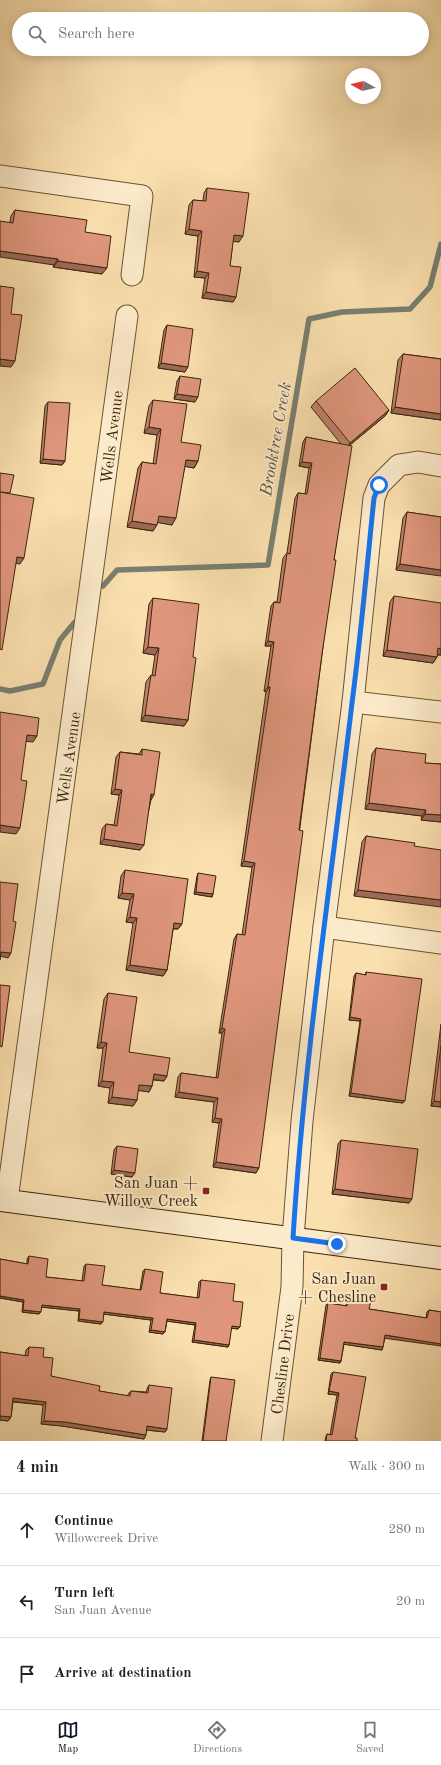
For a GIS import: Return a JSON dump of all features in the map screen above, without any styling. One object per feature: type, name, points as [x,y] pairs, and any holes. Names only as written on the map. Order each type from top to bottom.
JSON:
[{"type":"main road","points":[[4,1200],[441,1258]]},
{"type":"street","points":[[0,176],[142,196],[132,274]]},
{"type":"street","name":"Wells Avenue","points":[[4,1200],[127,316]]},
{"type":"street","name":"Chesline Drive","points":[[272,1441],[292,1287],[293,1238],[302,1121],[324,927],[353,702],[374,498],[379,485],[399,465],[418,462],[441,466]]},
{"type":"street","points":[[353,702],[441,712]]},
{"type":"street","points":[[324,927],[441,943]]},
{"type":"building","points":[[207,188],[249,193],[243,236],[234,235],[230,266],[241,267],[236,297],[206,292],[209,273],[197,271],[202,231],[189,229],[193,200],[206,201]]},
{"type":"building","points":[[15,210],[87,220],[85,232],[111,236],[107,268],[0,251],[0,221],[13,223]]},
{"type":"building","points":[[0,286],[14,288],[11,314],[22,315],[15,361],[0,359]]},
{"type":"building","points":[[167,325],[193,329],[188,367],[161,363]]},
{"type":"building","points":[[403,354],[441,359],[441,414],[395,407]]},
{"type":"building","points":[[355,368],[389,410],[350,443],[316,401]]},
{"type":"building","points":[[180,376],[201,379],[198,397],[177,394]]},
{"type":"building","points":[[153,400],[187,404],[181,442],[201,445],[198,461],[186,460],[176,518],[159,516],[157,525],[132,521],[142,462],[156,464],[161,429],[149,427]]},
{"type":"building","points":[[48,402],[70,403],[65,461],[43,459]]},
{"type":"building","points":[[306,437],[352,446],[334,560],[336,560],[299,830],[303,831],[259,1168],[216,1162],[222,1119],[215,1118],[218,1098],[179,1092],[181,1073],[218,1078],[225,1029],[222,1028],[237,934],[245,935],[255,863],[244,861],[270,687],[268,687],[274,642],[268,641],[274,602],[280,603],[287,553],[290,554],[298,493],[307,494],[312,463],[302,462]]},
{"type":"building","points":[[0,473],[14,475],[10,493],[0,492]]},
{"type":"building","points":[[0,492],[34,498],[24,558],[17,557],[2,650],[0,649]]},
{"type":"building","points":[[407,512],[441,517],[441,570],[400,564]]},
{"type":"building","points":[[394,596],[441,603],[441,649],[438,648],[437,657],[387,650]]},
{"type":"building","points":[[153,598],[199,604],[193,657],[196,658],[188,720],[145,715],[151,675],[155,676],[159,648],[148,647]]},
{"type":"building","points":[[0,712],[39,718],[37,736],[27,735],[21,780],[27,781],[20,828],[0,825]]},
{"type":"building","points":[[376,748],[426,754],[425,763],[441,764],[441,815],[425,814],[426,810],[369,803]]},
{"type":"building","points":[[142,749],[160,752],[154,795],[151,794],[144,845],[104,839],[106,824],[117,826],[122,790],[115,789],[120,752],[142,755]]},
{"type":"building","points":[[366,836],[415,843],[414,846],[441,850],[441,900],[358,890]]},
{"type":"building","points":[[125,870],[188,879],[182,924],[174,923],[167,970],[130,965],[137,918],[130,917],[134,894],[122,893]]},
{"type":"building","points":[[198,873],[216,876],[213,894],[196,892]]},
{"type":"building","points":[[0,882],[18,884],[13,921],[16,922],[11,953],[1,952],[0,960]]},
{"type":"building","points":[[366,972],[422,979],[405,1101],[351,1093],[361,1019],[350,1017],[356,973],[366,975]]},
{"type":"building","points":[[0,985],[10,986],[2,1047],[0,1046]]},
{"type":"building","points":[[108,993],[137,997],[129,1052],[170,1058],[167,1076],[154,1074],[152,1086],[139,1085],[137,1100],[112,1097],[114,1082],[102,1081],[107,1043],[101,1042]]},
{"type":"building","points":[[441,1046],[441,1102],[434,1101]]},
{"type":"building","points":[[341,1140],[418,1149],[412,1199],[335,1189]]},
{"type":"building","points":[[117,1146],[138,1149],[135,1173],[114,1170]]},
{"type":"building","points":[[29,1256],[48,1259],[46,1277],[84,1281],[86,1264],[105,1266],[102,1285],[141,1290],[145,1269],[163,1272],[160,1293],[199,1298],[201,1280],[235,1284],[233,1301],[243,1302],[240,1327],[232,1326],[229,1345],[194,1340],[196,1323],[167,1319],[165,1332],[151,1330],[153,1318],[104,1312],[103,1322],[79,1319],[80,1309],[42,1305],[41,1312],[23,1310],[24,1300],[0,1296],[0,1259],[28,1264]]},
{"type":"building","points":[[348,1297],[371,1300],[369,1309],[427,1318],[429,1310],[441,1312],[441,1344],[385,1335],[383,1347],[344,1342],[341,1361],[320,1358],[328,1303],[347,1306]]},
{"type":"building","points":[[29,1347],[44,1348],[43,1357],[53,1358],[51,1376],[100,1386],[99,1391],[130,1396],[131,1391],[148,1393],[149,1385],[172,1388],[167,1429],[147,1426],[146,1435],[65,1422],[44,1421],[46,1402],[13,1398],[11,1417],[0,1416],[0,1352],[28,1356]]},
{"type":"building","points":[[333,1372],[366,1377],[355,1438],[357,1438],[357,1441],[326,1441],[327,1434],[332,1435],[339,1393],[329,1391]]},
{"type":"building","points":[[211,1377],[235,1380],[226,1441],[203,1441]]},
{"type":"waterway","name":"Brooktree Creek","points":[[103,586],[117,570],[268,565],[309,319],[342,312],[410,309],[430,287],[441,244]]},
{"type":"waterway","name":"Brooktree Creek","points":[[0,689],[10,691],[43,684],[60,640],[74,623]]},
{"type":"place","name":"San Juan + Willow Creek","points":[[206,1191]]},
{"type":"place","name":"San Juan + Chesline","points":[[384,1287]]},
{"type":"route","points":[[337,1244],[293,1238],[302,1121],[324,927],[353,702],[374,498],[379,485]]}]
